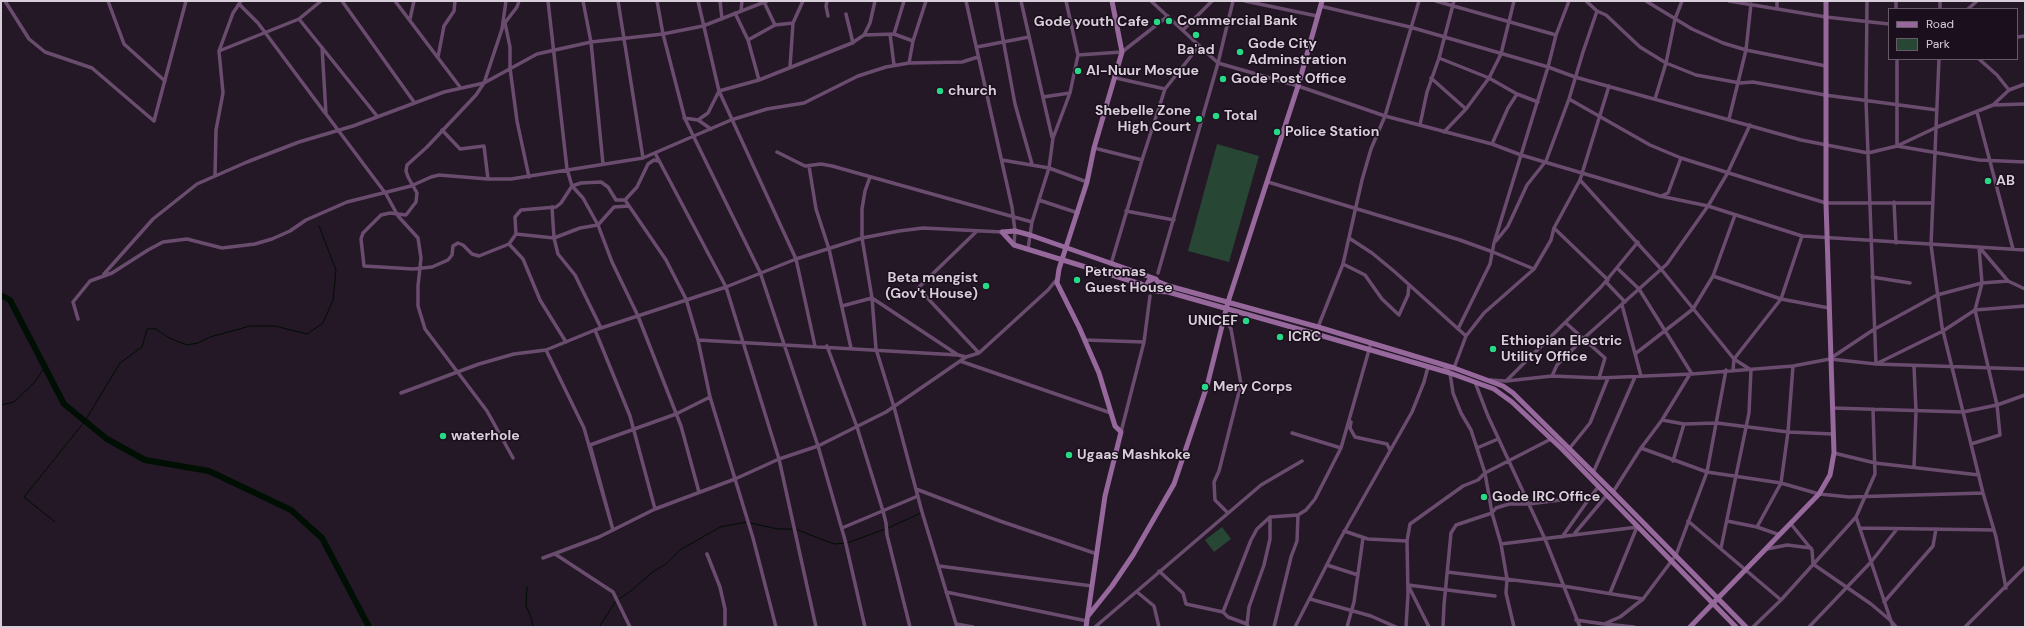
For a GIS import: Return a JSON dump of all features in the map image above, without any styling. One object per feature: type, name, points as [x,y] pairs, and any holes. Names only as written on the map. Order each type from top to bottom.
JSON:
[{"type":"street","points":[[5,1],[29,39],[45,52],[92,68],[154,121],[186,1]]},
{"type":"street","points":[[108,1],[124,44],[165,81]]},
{"type":"street","points":[[219,51],[299,19],[321,1]]},
{"type":"street","points":[[342,1],[414,102]]},
{"type":"street","points":[[395,1],[460,87]]},
{"type":"street","points":[[410,19],[414,1]]},
{"type":"street","points":[[438,57],[444,26],[454,11],[455,1]]},
{"type":"street","points":[[502,29],[506,1]]},
{"type":"street","points":[[519,1],[517,7],[502,29],[484,83],[476,95],[427,147],[407,165],[406,171],[408,177],[414,185],[417,199],[410,211],[406,215],[381,215],[363,233],[361,239],[364,266],[420,268],[443,263],[452,255],[455,244],[463,245],[469,253],[476,256],[510,244],[516,234],[515,217],[521,210],[552,207],[561,204],[572,186],[581,183],[601,182],[608,187],[616,200],[625,200],[637,188],[648,164],[654,160],[658,161]]},
{"type":"street","points":[[548,1],[552,51],[567,170],[572,186],[583,198],[598,225],[612,262],[638,316],[676,414],[699,492]]},
{"type":"street","points":[[583,1],[591,42],[603,164]]},
{"type":"street","points":[[618,1],[643,158]]},
{"type":"street","points":[[657,1],[663,34],[684,118],[760,272],[818,446],[842,528],[866,627]]},
{"type":"street","points":[[698,1],[719,90],[731,120],[749,154],[796,259],[815,346]]},
{"type":"street","points":[[720,1],[722,19]]},
{"type":"street","points":[[741,11],[742,1]]},
{"type":"street","points":[[790,67],[793,23],[803,1]]},
{"type":"street","points":[[827,1],[826,6],[828,16]]},
{"type":"street","points":[[719,90],[759,80],[853,43],[864,35],[870,23],[875,1]]},
{"type":"street","points":[[894,34],[904,1]]},
{"type":"street","points":[[909,63],[913,41],[926,1]]},
{"type":"street","points":[[966,1],[1002,160],[1013,216],[1015,231],[1014,245]]},
{"type":"street","points":[[996,1],[1015,104],[1032,164]]},
{"type":"street","points":[[1021,1],[1053,138]]},
{"type":"street","points":[[1028,248],[1032,222],[1049,168],[1053,138],[1070,93],[1078,55],[1066,1]]},
{"type":"street","points":[[1112,1],[1122,52],[1116,78],[1094,148],[1087,182],[1067,249],[1062,260],[1057,279],[1057,287],[1085,340],[1099,373],[1115,426],[1121,432]]},
{"type":"street","points":[[1151,1],[1218,63],[1298,86],[1385,116],[1492,144],[1521,155],[1546,161],[1660,196],[1708,206],[1802,236],[1828,239],[2025,250]]},
{"type":"street","points":[[1183,30],[1212,1]]},
{"type":"street","points":[[1152,290],[1160,286],[1156,280],[1218,63],[1233,1]]},
{"type":"street","points":[[1244,1],[1317,16]]},
{"type":"street","points":[[1318,327],[1344,264],[1363,177],[1371,149],[1385,116],[1410,27],[1419,1]]},
{"type":"street","points":[[1436,1],[1453,3],[1556,34]]},
{"type":"street","points":[[1444,132],[1466,109],[1489,78],[1501,54],[1514,1]]},
{"type":"street","points":[[1458,329],[1487,274],[1494,243],[1538,102],[1556,34],[1569,1]]},
{"type":"street","points":[[1586,1],[1597,11],[1606,14],[1640,47],[1666,63],[1696,75],[1740,83],[1754,82],[1825,95],[1937,110]]},
{"type":"street","points":[[1646,1],[1675,19],[1723,43],[1746,50],[1826,66]]},
{"type":"street","points":[[1655,99],[1666,63],[1675,19],[1682,1]]},
{"type":"street","points":[[1729,1],[1743,2],[1826,17],[1888,24]]},
{"type":"street","points":[[1777,1],[1777,8]]},
{"type":"street","points":[[1690,627],[1820,494],[1830,475],[1834,454],[1834,434],[1830,359],[1826,203],[1826,1]]},
{"type":"street","points":[[1867,1],[1868,22],[1866,101],[1873,330],[1876,364]]},
{"type":"street","points":[[1969,8],[1977,1]]},
{"type":"street","points":[[103,275],[153,219],[197,184],[299,142],[338,131],[414,102],[460,87],[484,83],[537,54],[591,42],[663,34],[703,26],[766,2],[775,25]]},
{"type":"street","points":[[215,176],[216,130],[223,93],[219,51],[233,13],[240,3],[265,32],[385,192],[396,214],[418,238],[422,258],[418,286],[418,306],[425,329],[456,372],[487,411],[513,458]]},
{"type":"street","points":[[1087,618],[1134,555],[1174,484],[1207,386],[1225,319],[1228,302],[1298,86],[1321,3],[1410,27],[1548,67],[1575,77],[1655,99],[1827,146],[1868,153],[1897,146],[1935,128],[1993,105],[2009,90],[2025,84]]},
{"type":"street","points":[[1420,125],[1431,78],[1439,58],[1443,37],[1453,3]]},
{"type":"street","points":[[1729,119],[1740,83],[1746,50],[1751,4]]},
{"type":"street","points":[[1494,243],[1508,226],[1527,185],[1546,161],[1569,99],[1597,11]]},
{"type":"street","points":[[735,13],[748,40],[759,80]]},
{"type":"street","points":[[846,14],[853,43]]},
{"type":"street","points":[[1078,55],[1122,52],[1168,16]]},
{"type":"street","points":[[299,19],[377,116]]},
{"type":"street","points":[[505,23],[510,47],[510,68],[517,121],[529,177]]},
{"type":"street","points":[[748,40],[775,25],[793,23]]},
{"type":"street","points":[[890,34],[894,65]]},
{"type":"street","points":[[864,35],[894,34],[913,41]]},
{"type":"street","points":[[977,47],[1029,37]]},
{"type":"street","points":[[1111,264],[1126,211],[1165,89],[1198,46]]},
{"type":"street","points":[[322,48],[326,114]]},
{"type":"street","points":[[78,319],[73,306],[74,299],[90,281],[112,273],[163,242],[187,238],[222,248],[255,244],[272,239],[290,231],[306,220],[347,202],[414,185],[439,175],[488,179],[529,177],[643,158],[731,120],[767,109],[804,103],[858,76],[894,65],[909,63],[962,62],[978,57]]},
{"type":"street","points":[[1439,58],[1489,78],[1516,94],[1538,102]]},
{"type":"street","points":[[1896,60],[1897,146]]},
{"type":"street","points":[[1939,60],[1931,245],[1937,295],[1943,331],[1983,493],[2002,561],[2006,587]]},
{"type":"street","points":[[1980,60],[1997,75],[2009,90]]},
{"type":"street","points":[[1116,78],[1165,89]]},
{"type":"street","points":[[1431,78],[1466,109]]},
{"type":"street","points":[[1454,368],[1466,336],[1484,313],[1534,270],[1551,240],[1554,228],[1580,180],[1609,86]]},
{"type":"street","points":[[698,120],[708,113],[719,90]]},
{"type":"street","points":[[1043,98],[1070,93]]},
{"type":"street","points":[[1492,144],[1516,94]]},
{"type":"street","points":[[1569,99],[1650,144],[1681,158],[1727,174],[1826,203],[1933,203]]},
{"type":"street","points":[[1993,105],[2025,104]]},
{"type":"street","points":[[1977,112],[2013,249]]},
{"type":"street","points":[[684,118],[698,120],[711,128]]},
{"type":"street","points":[[1552,376],[1557,366],[1584,338],[1672,259],[1708,206],[1727,174],[1750,125]]},
{"type":"street","points":[[442,130],[460,149],[484,146],[488,179]]},
{"type":"street","points":[[1897,146],[1935,153],[1990,160],[2025,162]]},
{"type":"street","points":[[1094,148],[1142,160]]},
{"type":"street","points":[[655,152],[658,161],[726,287],[779,459],[816,627]]},
{"type":"street","points":[[777,152],[805,166],[821,164],[832,166],[1032,222]]},
{"type":"street","points":[[1660,196],[1668,193],[1681,158]]},
{"type":"street","points":[[1002,160],[1049,168],[1087,182]]},
{"type":"street","points":[[808,166],[816,209],[829,249],[850,348]]},
{"type":"street","points":[[870,176],[865,191],[862,209],[862,238],[872,298],[876,349],[956,625],[973,627]]},
{"type":"street","points":[[1580,180],[1594,198],[1638,242],[1734,359],[1751,370]]},
{"type":"street","points":[[1268,182],[1357,208],[1493,252],[1534,270]]},
{"type":"street","points":[[625,200],[666,260],[686,299],[698,340],[710,398],[753,538],[776,627]]},
{"type":"street","points":[[1039,200],[1078,213]]},
{"type":"street","points":[[1894,202],[1896,243]]},
{"type":"street","points":[[516,234],[554,238],[580,228],[598,225],[614,207],[629,206]]},
{"type":"street","points":[[552,207],[554,238],[558,254],[575,275],[601,328]]},
{"type":"street","points":[[1126,211],[1174,220]]},
{"type":"street","points":[[1636,354],[1693,309],[1713,276],[1735,215]]},
{"type":"street","points":[[401,393],[456,372],[514,354],[546,350],[595,330],[726,287],[760,272],[796,259],[862,238],[923,228],[1002,232],[1015,231],[1030,235],[1169,286],[1318,327],[1490,380],[1513,393],[1593,473],[1598,483],[1613,492],[1746,627]]},
{"type":"street","points":[[1554,228],[1607,281],[1623,303],[1641,376]]},
{"type":"street","points":[[978,231],[918,288],[979,353]]},
{"type":"street","points":[[1002,232],[1014,245],[1028,248],[1140,284],[1152,290],[1168,292],[1400,358],[1450,373],[1494,389],[1512,402],[1598,483],[1607,495],[1736,627]]},
{"type":"street","points":[[1733,370],[1734,359],[1781,299],[1802,236]]},
{"type":"street","points":[[1349,238],[1372,253],[1466,336]]},
{"type":"street","points":[[1506,381],[1607,281],[1638,242]]},
{"type":"street","points":[[510,244],[523,259],[540,300],[566,342]]},
{"type":"street","points":[[1979,247],[2008,281],[2025,289]]},
{"type":"street","points":[[1971,444],[2000,435],[1997,405],[1975,310],[1982,283],[1979,247]]},
{"type":"street","points":[[1344,264],[1365,275],[1382,299],[1399,315],[1408,295],[1409,285]]},
{"type":"street","points":[[1617,268],[1639,289],[1691,374]]},
{"type":"street","points":[[1713,276],[1781,299],[1829,308]]},
{"type":"street","points":[[1872,277],[1910,283]]},
{"type":"street","points":[[543,558],[614,530],[655,509],[735,479],[779,459],[818,446],[894,407],[966,357],[979,353],[1048,290],[1057,279]]},
{"type":"street","points":[[1086,627],[1108,478],[1144,342],[1152,290],[1148,282],[1156,280]]},
{"type":"street","points":[[1830,359],[1873,330],[1937,295],[1982,283],[2008,281]]},
{"type":"street","points":[[842,306],[872,298],[958,354],[966,357]]},
{"type":"street","points":[[1876,364],[1943,331],[1975,310],[2025,306]]},
{"type":"street","points":[[1253,316],[1255,310]]},
{"type":"street","points":[[1225,319],[1231,329],[1241,384],[1219,471],[1214,482],[1215,500],[1227,512]]},
{"type":"street","points":[[1566,322],[1605,358],[1600,378]]},
{"type":"street","points":[[1302,330],[1304,324]]},
{"type":"street","points":[[595,330],[635,430],[655,509]]},
{"type":"street","points":[[698,340],[744,344],[827,346],[958,354]]},
{"type":"street","points":[[1085,340],[1144,342]]},
{"type":"street","points":[[1223,612],[1252,540],[1258,529],[1270,517],[1298,515],[1306,510],[1315,499],[1341,448],[1352,414],[1371,343]]},
{"type":"street","points":[[827,346],[857,427],[883,511],[887,536],[910,627]]},
{"type":"street","points":[[546,350],[567,390],[584,428],[614,530]]},
{"type":"street","points":[[1400,358],[1401,352]]},
{"type":"street","points":[[1490,380],[1506,381],[1552,376],[1608,378],[1691,374],[1726,370],[1751,370],[1793,366],[1830,359],[1914,366],[2025,369]]},
{"type":"street","points":[[960,361],[1111,413]]},
{"type":"street","points":[[1442,364],[1450,373],[1453,394],[1461,413],[1468,423],[1484,473],[1492,513],[1501,544],[1507,579],[1506,592],[1514,627]]},
{"type":"street","points":[[1758,527],[1781,483],[1788,432],[1793,366]]},
{"type":"street","points":[[1914,366],[1916,410],[1914,468]]},
{"type":"street","points":[[1295,627],[1344,531],[1412,412],[1424,382],[1428,367]]},
{"type":"street","points":[[1604,624],[1620,617],[1643,599],[1676,555],[1707,472],[1726,370]]},
{"type":"street","points":[[1721,548],[1749,413],[1751,370]]},
{"type":"street","points":[[1613,492],[1691,374]]},
{"type":"street","points":[[1593,473],[1635,377]]},
{"type":"street","points":[[1569,449],[1593,418],[1608,378]]},
{"type":"street","points":[[1475,382],[1498,438],[1546,539],[1576,620],[1580,627]]},
{"type":"street","points":[[1832,408],[1963,412],[1997,405],[2025,395]]},
{"type":"street","points":[[590,445],[676,414],[710,398]]},
{"type":"street","points":[[1753,627],[1781,600],[1856,516],[1875,474],[1873,409]]},
{"type":"street","points":[[1352,414],[1350,428],[1355,437],[1387,444],[1390,450]]},
{"type":"street","points":[[1662,420],[1684,424],[1717,423],[1746,428],[1788,432],[1834,434]]},
{"type":"street","points":[[1673,461],[1684,424]]},
{"type":"street","points":[[1292,433],[1341,448]]},
{"type":"street","points":[[1477,448],[1498,438]]},
{"type":"street","points":[[1406,627],[1408,586],[1407,541],[1410,524],[1463,486],[1478,480],[1484,473],[1551,439]]},
{"type":"street","points":[[1641,448],[1673,461],[1707,472],[1781,483],[1820,494],[1849,498],[1983,493]]},
{"type":"street","points":[[1834,454],[1875,463],[1979,475]]},
{"type":"street","points":[[1095,627],[1227,512],[1261,485],[1302,461]]},
{"type":"street","points":[[1562,537],[1591,496],[1598,483]]},
{"type":"street","points":[[916,489],[1000,521],[1097,554]]},
{"type":"street","points":[[1575,533],[1607,495]]},
{"type":"street","points":[[842,528],[918,496]]},
{"type":"street","points":[[1443,627],[1447,572],[1452,533],[1456,525],[1492,513],[1496,508],[1509,504],[1529,504],[1591,496]]},
{"type":"street","points":[[1617,505],[1621,500]]},
{"type":"street","points":[[1274,627],[1296,541],[1298,515]]},
{"type":"street","points":[[1856,516],[1893,627]]},
{"type":"street","points":[[1159,571],[1183,593],[1186,604],[1223,612],[1228,617],[1248,626],[1249,607],[1264,565],[1270,539],[1270,517]]},
{"type":"street","points":[[1688,521],[1781,600]]},
{"type":"street","points":[[1727,521],[1758,527],[1780,535]]},
{"type":"street","points":[[1791,524],[1811,548],[1814,564],[1890,620],[1896,627]]},
{"type":"street","points":[[1501,544],[1562,537],[1575,533],[1638,527]]},
{"type":"street","points":[[1610,593],[1638,527]]},
{"type":"street","points":[[1860,528],[1994,530]]},
{"type":"street","points":[[1809,627],[1848,588],[1897,529]]},
{"type":"street","points":[[1884,602],[1933,546],[1936,529]]},
{"type":"street","points":[[1344,531],[1363,538],[1407,541]]},
{"type":"street","points":[[1348,627],[1358,575],[1363,538]]},
{"type":"street","points":[[1767,549],[1787,545],[1811,548]]},
{"type":"street","points":[[555,554],[613,592],[630,627]]},
{"type":"street","points":[[707,554],[720,586],[725,610],[724,627]]},
{"type":"street","points":[[1327,565],[1358,575]]},
{"type":"street","points":[[940,566],[1092,586]]},
{"type":"street","points":[[1965,627],[2025,567]]},
{"type":"street","points":[[1447,572],[1563,586],[1643,599]]},
{"type":"street","points":[[1408,586],[1495,596]]},
{"type":"street","points":[[1408,586],[1428,627]]},
{"type":"street","points":[[946,592],[1087,618]]},
{"type":"street","points":[[1137,592],[1154,606],[1159,627]]},
{"type":"street","points":[[1310,600],[1352,610],[1371,616],[1396,627]]},
{"type":"street","points":[[1576,620],[1634,627]]},
{"type":"green space","points":[[1217,144],[1259,156],[1229,262],[1188,251]]},
{"type":"green space","points":[[1222,527],[1231,539],[1214,552],[1205,540]]},
{"type":"waterway","points":[[55,522],[24,497],[85,421],[120,363],[142,347],[147,329],[156,329],[169,338],[187,345],[198,343],[210,337],[250,326],[275,326],[307,334],[323,323],[333,300],[336,270],[319,226]]},
{"type":"waterway","points":[[1,295],[10,300],[64,404],[107,439],[145,460],[209,471],[291,510],[322,538],[369,627]]},
{"type":"waterway","points":[[1,405],[14,402],[34,383],[45,367]]},
{"type":"waterway","points":[[888,528],[921,513]]},
{"type":"waterway","points":[[619,599],[631,591],[650,574],[667,563],[680,550],[720,527],[747,522]]},
{"type":"waterway","points":[[750,523],[778,529],[792,529]]},
{"type":"waterway","points":[[795,529],[834,544],[847,543],[885,529]]},
{"type":"waterway","points":[[527,587],[526,606],[531,617],[533,627]]},
{"type":"waterway","points":[[599,627],[616,601]]},
{"type":"place","name":"Commercial Bank","points":[[1169,21]]},
{"type":"place","name":"Gode youth Cafe","points":[[1157,22]]},
{"type":"place","name":"Ba'ad","points":[[1196,35]]},
{"type":"place","name":"Gode City Adminstration","points":[[1240,52]]},
{"type":"place","name":"Al-Nuur Mosque","points":[[1078,71]]},
{"type":"place","name":"Gode Post Office","points":[[1223,79]]},
{"type":"place","name":"church","points":[[940,91]]},
{"type":"place","name":"Total","points":[[1216,116]]},
{"type":"place","name":"Shebelle Zone High Court","points":[[1199,119]]},
{"type":"place","name":"Police Station","points":[[1277,132]]},
{"type":"place","name":"AB","points":[[1988,181]]},
{"type":"place","name":"Petronas Guest House","points":[[1077,280]]},
{"type":"place","name":"Beta mengist (Gov't House)","points":[[986,286]]},
{"type":"place","name":"UNICEF","points":[[1246,321]]},
{"type":"place","name":"ICRC","points":[[1280,337]]},
{"type":"place","name":"Ethiopian Electric Utility Office","points":[[1493,349]]},
{"type":"place","name":"Mery Corps","points":[[1205,387]]},
{"type":"place","name":"waterhole","points":[[443,436]]},
{"type":"place","name":"Ugaas Mashkoke","points":[[1069,455]]},
{"type":"place","name":"Gode IRC Office","points":[[1484,497]]}]
